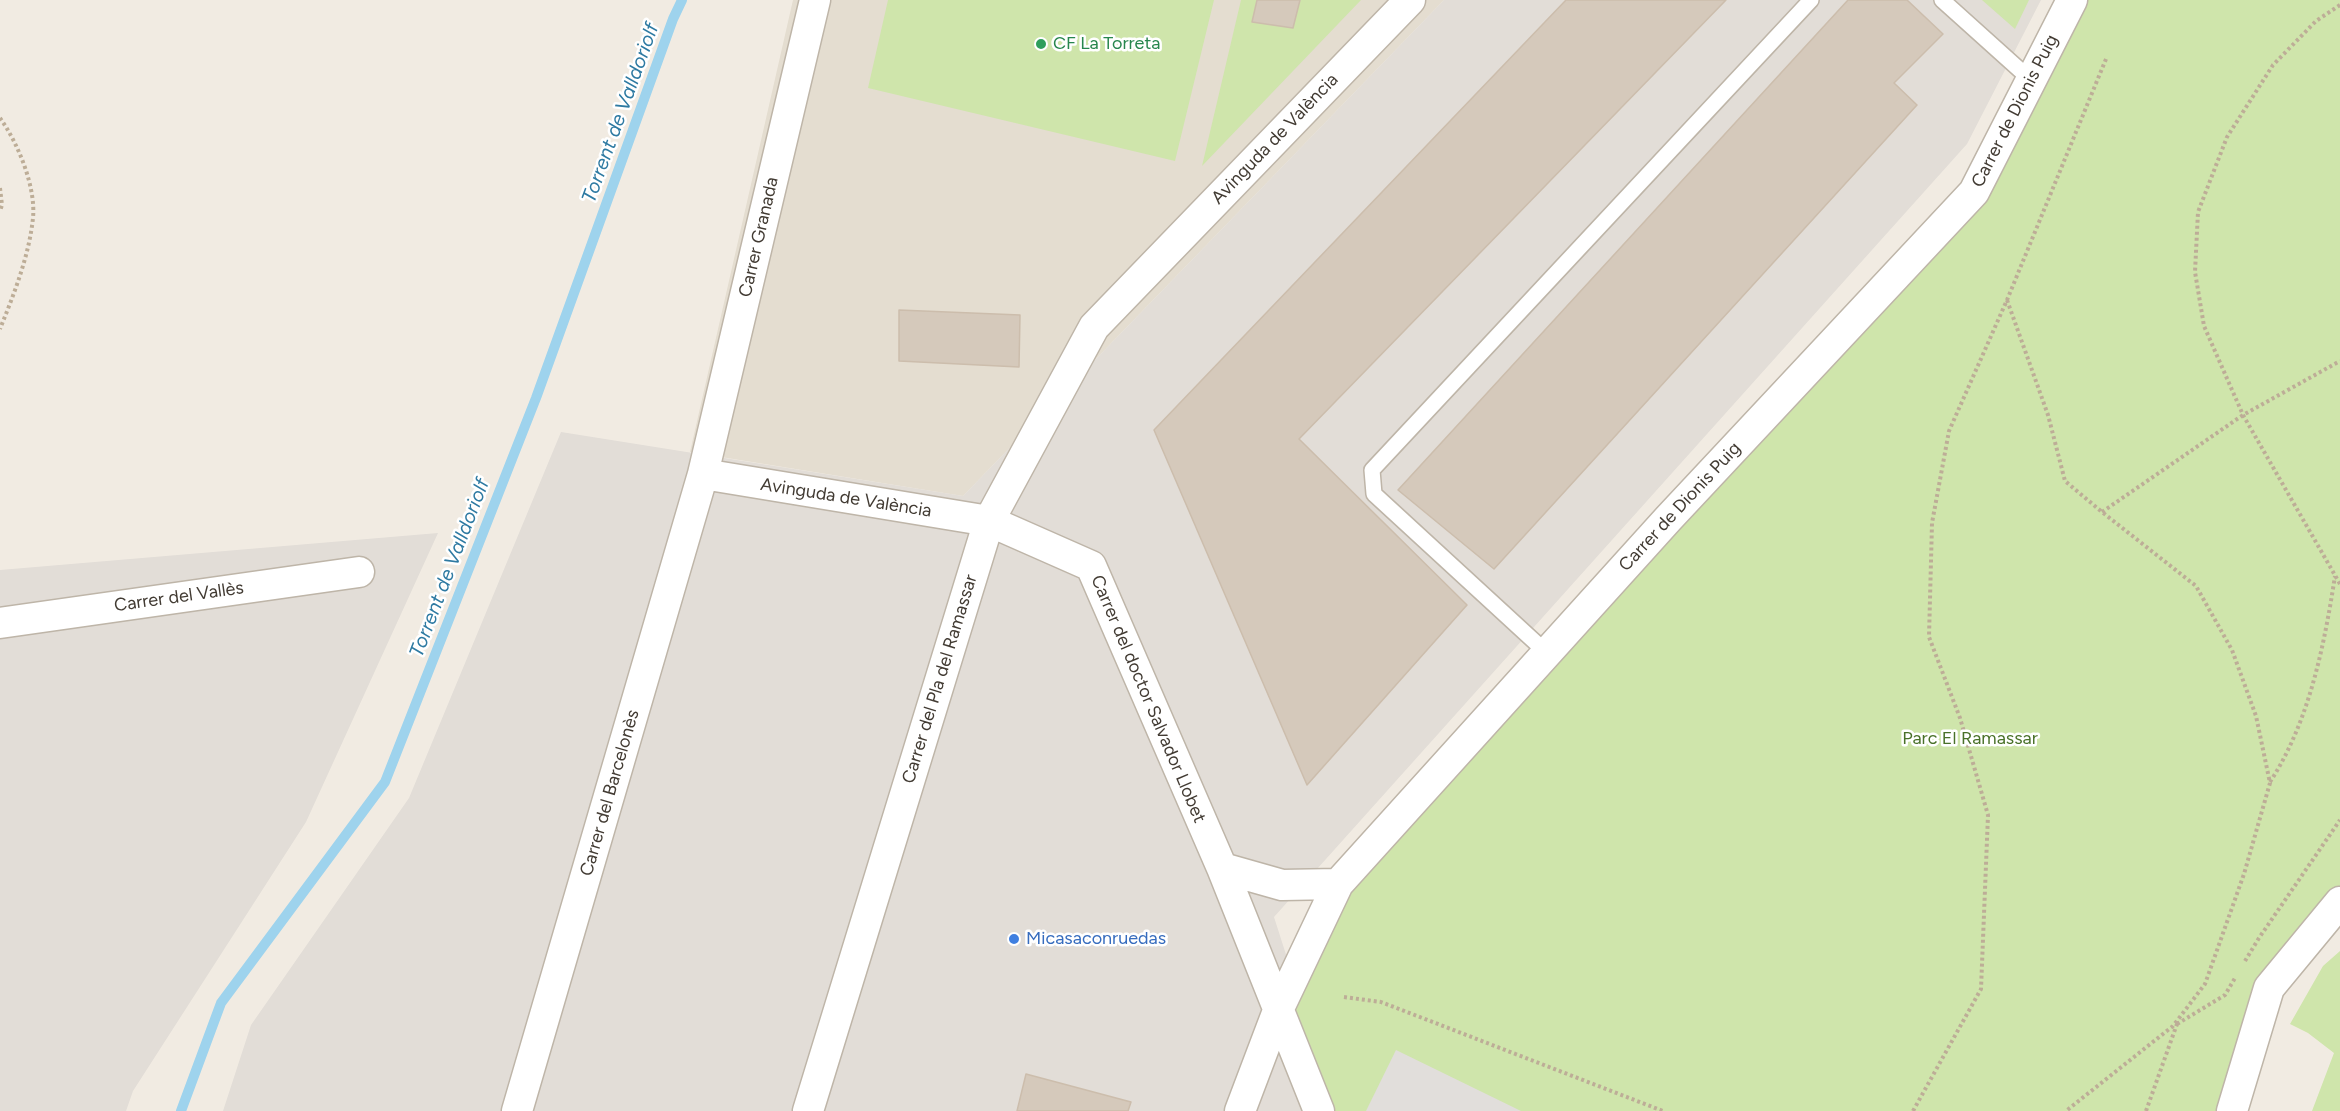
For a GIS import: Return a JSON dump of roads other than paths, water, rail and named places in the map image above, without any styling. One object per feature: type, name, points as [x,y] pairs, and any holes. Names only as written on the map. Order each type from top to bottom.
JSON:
[{"type":"street","name":"Carrer Granada","points":[[703,474],[815,0]]},
{"type":"street","name":"Avinguda de València","points":[[1140,279],[1410,0]]},
{"type":"street","name":"Carrer de Dionis Puig","points":[[1240,1111],[1279,1008],[1338,884],[1668,519],[1974,192],[2072,0]]},
{"type":"street","name":"Carrer del Pla del Ramassar","points":[[808,1111],[989,521],[1094,327],[1140,279]]},
{"type":"street","name":"Avinguda de València","points":[[703,474],[989,521]]},
{"type":"street","name":"Carrer del Barcelonès","points":[[517,1111],[703,474]]},
{"type":"street","name":"Carrer del doctor Salvador Llobet","points":[[989,521],[1091,566],[1222,868],[1319,1111]]},
{"type":"street","name":"Carrer del Vallès","points":[[0,623],[359,572]]},
{"type":"street","points":[[1222,868],[1282,885],[1338,884]]},
{"type":"street","points":[[2232,1111],[2269,988],[2340,902]]},
{"type":"lane","points":[[1547,653],[1374,495],[1372,470],[1811,0]]},
{"type":"lane","points":[[1942,0],[2031,80]]},
{"type":"waterway","name":"Torrent de Valldoriolf","points":[[181,1111],[221,1003],[385,782],[536,398],[673,19],[682,0]]},
{"type":"place","name":"CF La Torreta","points":[[1041,44]]},
{"type":"place","name":"Micasaconruedas","points":[[1014,939]]},
{"type":"park label","name":"Parc El Ramassar","points":[[1970,739]]}]
